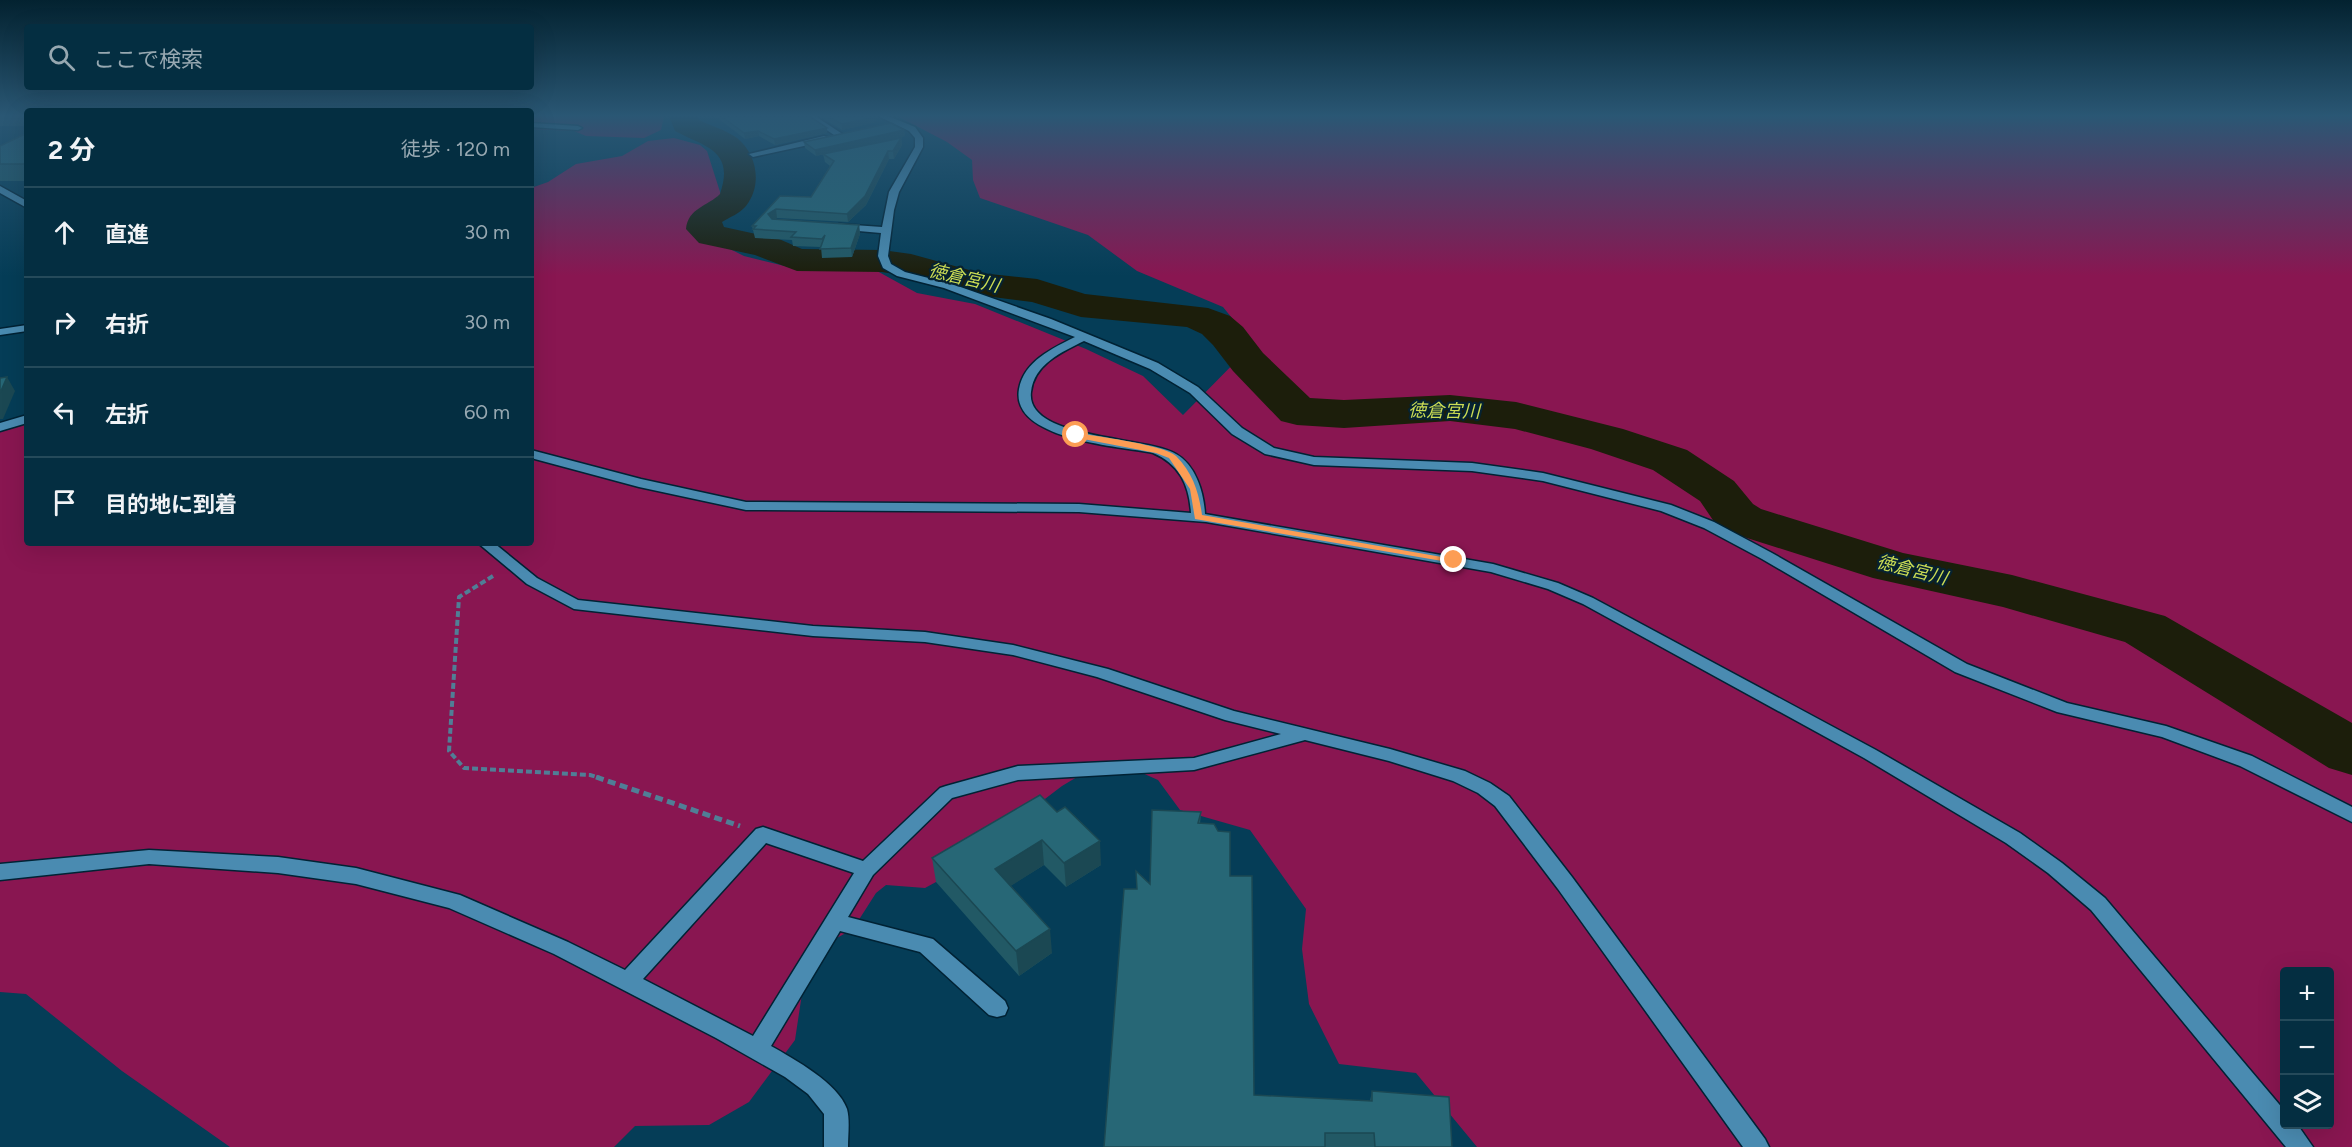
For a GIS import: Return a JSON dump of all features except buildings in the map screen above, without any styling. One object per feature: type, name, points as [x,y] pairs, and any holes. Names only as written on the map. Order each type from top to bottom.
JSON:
[{"type":"street","points":[[906,170],[894,192],[884,256],[887,266],[900,274],[948,286],[1085,336],[1154,366],[1194,390],[1237,431],[1255,444],[1288,458],[1314,461],[1472,467],[1543,477],[1666,508],[1709,525],[1767,556],[1961,668],[2063,708],[2166,732],[2246,761],[2352,815]]},
{"type":"street","points":[[0,189],[24,203]]},
{"type":"street","points":[[832,226],[887,230]]},
{"type":"street","points":[[0,332],[24,328]]},
{"type":"street","points":[[1085,336],[1048,356],[1030,372],[1024,395],[1025,405],[1031,414],[1047,425],[1076,435],[1158,451],[1172,456],[1194,489],[1198,517]]},
{"type":"street","points":[[0,427],[24,420]]},
{"type":"street","points":[[534,455],[639,483],[746,506],[1079,508],[1198,517],[1454,560],[1553,586],[1598,606],[1870,754],[2013,838],[2055,868],[2098,904],[2301,1147]]},
{"type":"street","points":[[489,546],[531,581],[574,604],[813,631],[926,638],[1013,650],[1102,673],[1231,716],[1390,755],[1459,776],[1484,788],[1502,801],[1565,883],[1757,1147]]},
{"type":"street","points":[[758,1050],[866,870],[946,793],[1018,773],[1194,764],[1305,735]]},
{"type":"street","points":[[627,982],[764,834],[866,870]]},
{"type":"street","points":[[0,872],[149,857],[322,870],[453,902],[561,948],[793,1070],[816,1088],[836,1111],[836,1147]]},
{"type":"street","points":[[835,922],[926,945],[997,1008]]},
{"type":"path","points":[[511,564],[459,597],[449,751],[464,768],[590,775],[764,834]]},
{"type":"shaded area","points":[[567,170],[713,170],[721,195],[701,212],[694,222],[697,241],[724,246],[744,256],[789,267],[877,271],[917,293],[975,304],[1086,349],[1143,376],[1183,415],[1253,344],[1223,307],[1137,271],[1088,235],[980,198],[973,180],[972,170],[2352,170],[2352,1147],[1477,1147],[1416,1073],[1339,1064],[1309,1004],[1302,949],[1306,909],[1250,830],[1180,810],[1158,780],[1122,764],[1087,771],[1062,786],[925,888],[886,885],[876,893],[853,929],[808,954],[795,1040],[749,1102],[709,1125],[635,1126],[614,1147],[230,1147],[122,1071],[26,994],[0,992],[0,432],[24,423],[24,546],[534,546],[534,187],[548,182]]},
{"type":"waterway","name":"徳倉宮川","points":[[740,170],[737,194],[728,205],[708,216],[704,224],[704,229],[712,235],[766,247],[797,260],[882,261],[911,265],[977,284],[1037,291],[1081,305],[1194,316],[1216,325],[1228,336],[1248,362],[1297,411],[1344,414],[1450,408],[1516,416],[1607,439],[1670,460],[1717,491],[1735,515],[1743,520],[1892,567],[2012,592],[2145,629],[2352,752]]},
{"type":"route","points":[[1076,435],[1158,451],[1172,456],[1182,467],[1194,489],[1198,504],[1198,517],[1454,560]]}]
